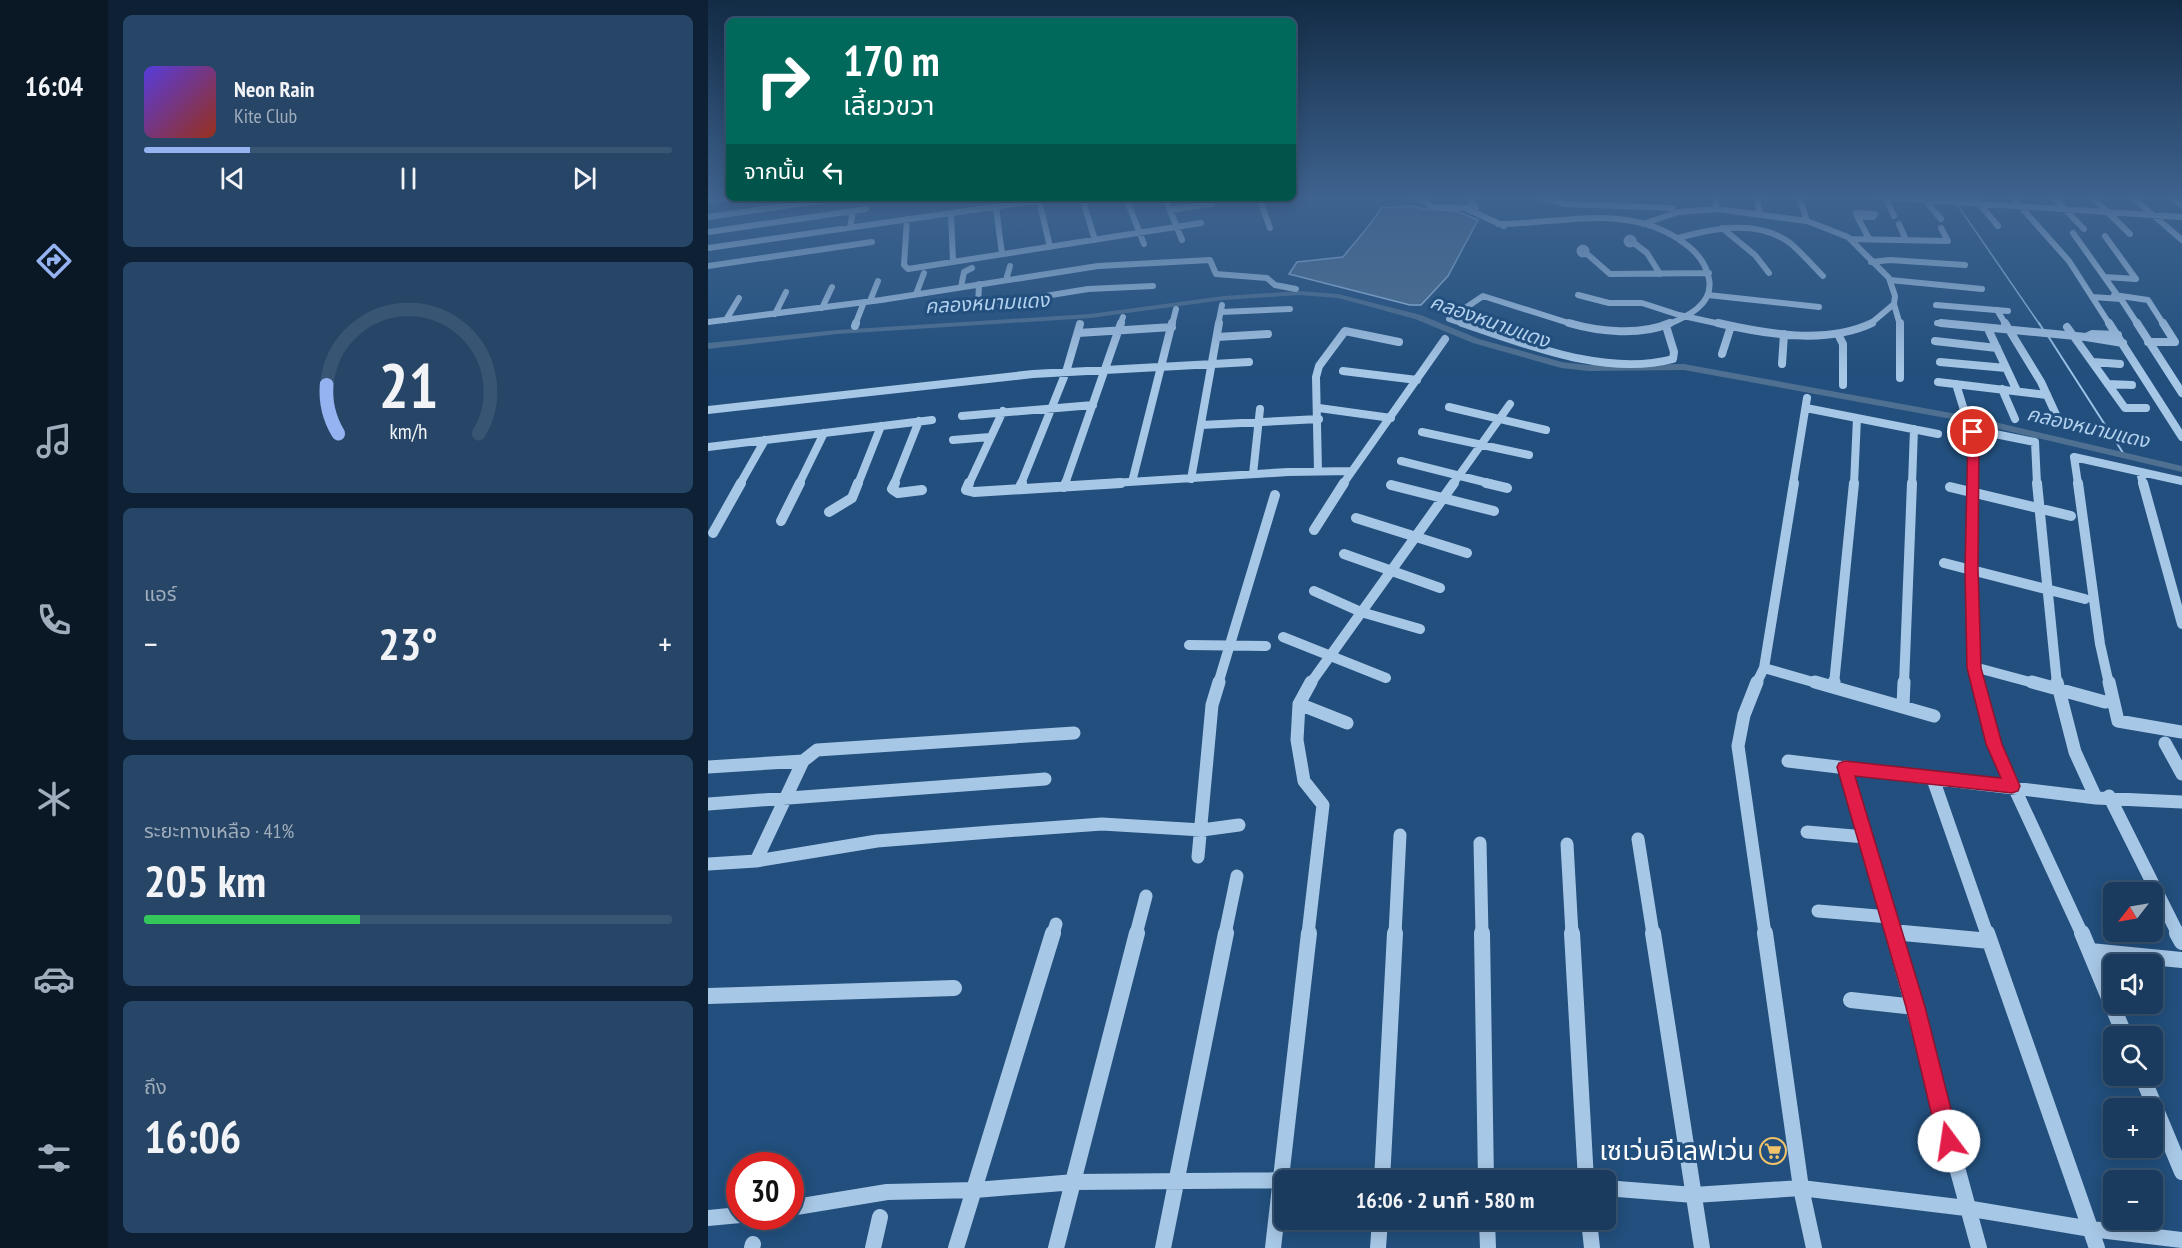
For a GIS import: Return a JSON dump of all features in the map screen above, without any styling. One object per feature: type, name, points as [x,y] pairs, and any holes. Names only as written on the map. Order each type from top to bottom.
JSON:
[{"type":"street","points":[[708,266],[782,255]]},
{"type":"street","points":[[905,255],[904,267],[910,269],[994,255]]},
{"type":"street","points":[[953,255],[953,262]]},
{"type":"street","points":[[1588,255],[1607,273],[1709,273]]},
{"type":"street","points":[[1648,255],[1660,274]]},
{"type":"street","points":[[1666,326],[1674,352],[1673,359],[1664,362],[1624,362],[1556,354],[1449,318],[1483,296],[1582,328],[1610,332],[1666,326],[1688,317],[1708,295],[1709,273],[1701,255]]},
{"type":"street","points":[[1755,255],[1769,273]]},
{"type":"street","points":[[1800,255],[1823,276]]},
{"type":"street","points":[[1866,255],[1890,280],[1895,296],[1894,304],[1900,318],[1900,378]]},
{"type":"street","points":[[2064,255],[2118,335],[2182,437]]},
{"type":"street","points":[[2089,255],[2182,393]]},
{"type":"street","points":[[2105,277],[2136,279],[2119,255]]},
{"type":"street","points":[[708,322],[867,302],[1107,265],[1210,260],[1216,274],[1267,278],[1275,285],[1296,289]]},
{"type":"street","points":[[1871,261],[1890,260],[1965,265]]},
{"type":"street","points":[[1006,280],[1010,266]]},
{"type":"street","points":[[962,287],[964,272],[972,268]]},
{"type":"street","points":[[916,294],[924,273]]},
{"type":"street","points":[[1890,280],[1982,289]]},
{"type":"street","points":[[855,326],[878,281]]},
{"type":"street","points":[[979,284],[978,307],[1096,288],[1153,286]]},
{"type":"street","points":[[822,308],[832,287]]},
{"type":"street","points":[[775,314],[786,292]]},
{"type":"street","points":[[1578,295],[1609,303],[1642,303],[1688,317],[1785,334],[1838,334],[1865,327],[1894,304]]},
{"type":"street","points":[[1708,295],[1820,307]]},
{"type":"street","points":[[2092,295],[2148,300],[2175,342],[2148,342]]},
{"type":"street","points":[[726,320],[739,298]]},
{"type":"street","points":[[1936,305],[2007,311]]},
{"type":"street","points":[[1132,482],[1176,309]]},
{"type":"street","points":[[1191,479],[1222,309],[1290,309]]},
{"type":"street","points":[[1997,310],[2047,395],[2058,419]]},
{"type":"street","points":[[1064,487],[1123,317]]},
{"type":"street","points":[[1937,323],[2086,337],[2123,343]]},
{"type":"street","points":[[1019,489],[1066,372],[1080,324]]},
{"type":"street","points":[[1722,354],[1731,326]]},
{"type":"street","points":[[1078,333],[1172,327]]},
{"type":"street","points":[[2067,327],[2126,408],[2146,408]]},
{"type":"street","points":[[1988,329],[2017,391]]},
{"type":"street","points":[[1318,471],[1317,369],[1343,333],[1350,331],[1399,342]]},
{"type":"street","points":[[1217,337],[1268,334]]},
{"type":"street","points":[[1782,364],[1785,334]]},
{"type":"street","points":[[1838,334],[1843,344],[1844,386]]},
{"type":"street","points":[[2086,337],[2092,334],[2118,335]]},
{"type":"street","points":[[1314,530],[1351,471],[1391,418],[1445,339]]},
{"type":"street","points":[[1935,341],[1997,348]]},
{"type":"street","points":[[708,410],[1066,372],[1249,362]]},
{"type":"street","points":[[1940,362],[2006,369]]},
{"type":"street","points":[[2093,362],[2120,364]]},
{"type":"street","points":[[1343,371],[1417,380]]},
{"type":"street","points":[[1938,382],[2047,395]]},
{"type":"street","points":[[1956,384],[1964,410]]},
{"type":"street","points":[[2108,384],[2132,385]]},
{"type":"street","points":[[2002,389],[2015,419]]},
{"type":"street","points":[[1814,1248],[1801,1188],[1738,746],[1739,728],[1746,705],[1764,668],[1807,403],[1857,418],[1938,434]]},
{"type":"street","points":[[1284,1170],[1323,805],[1304,781],[1297,740],[1299,704],[1305,691],[1330,655],[1510,404]]},
{"type":"street","points":[[962,416],[1093,405]]},
{"type":"street","points":[[1449,406],[1546,430]]},
{"type":"street","points":[[1319,408],[1391,418]]},
{"type":"street","points":[[1253,474],[1260,409]]},
{"type":"street","points":[[1003,411],[966,490],[1064,487],[1253,474],[1351,471]]},
{"type":"street","points":[[1834,687],[1856,465],[1857,418]]},
{"type":"street","points":[[1201,425],[1319,419]]},
{"type":"street","points":[[708,447],[932,420]]},
{"type":"street","points":[[919,421],[892,489],[898,494],[922,490]]},
{"type":"street","points":[[829,512],[852,498],[881,426]]},
{"type":"street","points":[[1903,706],[1914,429]]},
{"type":"street","points":[[2122,1026],[2090,951],[1994,744],[1974,668],[1971,570],[1973,432],[1980,430],[2034,442],[2038,508],[2058,690],[2075,752],[2103,797],[2182,942]]},
{"type":"street","points":[[1422,432],[1529,455]]},
{"type":"street","points":[[782,521],[824,433]]},
{"type":"street","points":[[953,440],[990,436]]},
{"type":"street","points":[[713,533],[765,440]]},
{"type":"street","points":[[2182,482],[2074,457],[2100,644],[2118,721],[2182,732]]},
{"type":"street","points":[[1401,460],[1507,488]]},
{"type":"street","points":[[2140,472],[2182,624]]},
{"type":"street","points":[[1391,485],[1444,496],[1494,511]]},
{"type":"street","points":[[1950,487],[2071,516]]},
{"type":"street","points":[[1198,857],[1212,705],[1227,645],[1275,495]]},
{"type":"street","points":[[1356,518],[1467,553]]},
{"type":"street","points":[[1344,554],[1440,588]]},
{"type":"street","points":[[1944,563],[2085,599]]},
{"type":"street","points":[[1314,591],[1361,612],[1420,629]]},
{"type":"street","points":[[1283,637],[1386,678]]},
{"type":"street","points":[[1189,645],[1266,646]]},
{"type":"street","points":[[1764,668],[1934,716]]},
{"type":"street","points":[[1974,668],[2105,702]]},
{"type":"street","points":[[1299,704],[1347,723]]},
{"type":"street","points":[[756,861],[787,799],[802,761],[817,750],[1074,733]]},
{"type":"street","points":[[2165,743],[2182,774]]},
{"type":"street","points":[[708,767],[802,761]]},
{"type":"street","points":[[1788,761],[2103,797],[2182,802]]},
{"type":"street","points":[[1845,767],[1915,1007],[1978,1248]]},
{"type":"street","points":[[708,804],[1045,779]]},
{"type":"street","points":[[1933,779],[2097,1248]]},
{"type":"street","points":[[708,864],[756,861],[877,841],[991,831],[1102,824],[1202,830],[1239,825]]},
{"type":"street","points":[[1807,832],[1865,837]]},
{"type":"street","points":[[1383,1170],[1400,835]]},
{"type":"street","points":[[1638,839],[1702,1248]]},
{"type":"street","points":[[1480,843],[1486,1170]]},
{"type":"street","points":[[1567,844],[1585,1170]]},
{"type":"street","points":[[1163,1248],[1237,876]]},
{"type":"street","points":[[1056,1248],[1075,1182],[1146,896]]},
{"type":"street","points":[[1818,911],[1990,941]]},
{"type":"street","points":[[956,1248],[1056,924]]},
{"type":"street","points":[[2090,951],[2182,960]]},
{"type":"street","points":[[708,996],[954,988]]},
{"type":"street","points":[[1851,1000],[1915,1007]]},
{"type":"street","points":[[2146,1086],[2182,1173]]},
{"type":"street","points":[[804,1206],[887,1192],[975,1190],[1075,1182],[1274,1180]]},
{"type":"street","points":[[1616,1189],[1694,1195],[1801,1188],[1966,1208],[2091,1229],[2182,1240]]},
{"type":"street","points":[[708,1218],[726,1216]]},
{"type":"street","points":[[873,1248],[880,1217]]},
{"type":"street","points":[[1273,1248],[1276,1230]]},
{"type":"street","points":[[1378,1248],[1379,1230]]},
{"type":"street","points":[[1487,1230],[1488,1248]]},
{"type":"street","points":[[1590,1230],[1592,1248]]},
{"type":"water","points":[[1459,255],[1448,276],[1421,305],[1410,305],[1289,274],[1297,262],[1343,257]]},
{"type":"waterway","points":[[1992,255],[2040,325]]},
{"type":"waterway","name":"คลองหนามแดง","points":[[708,346],[837,332],[1090,316],[1224,298],[1299,293],[1338,296],[1418,317],[1476,341],[1561,365],[1588,368],[1684,367],[1973,420],[2182,469]]},
{"type":"waterway","points":[[2039,323],[2044,331]]},
{"type":"waterway","points":[[2048,336],[2125,456]]},
{"type":"place","name":"เซเว่นอีเลฟเว่น","points":[[1773,1151]]},
{"type":"route","points":[[1949,1141],[1915,1007],[1845,767],[1933,779],[2012,786],[1994,744],[1974,668],[1971,570],[1973,432]]}]
